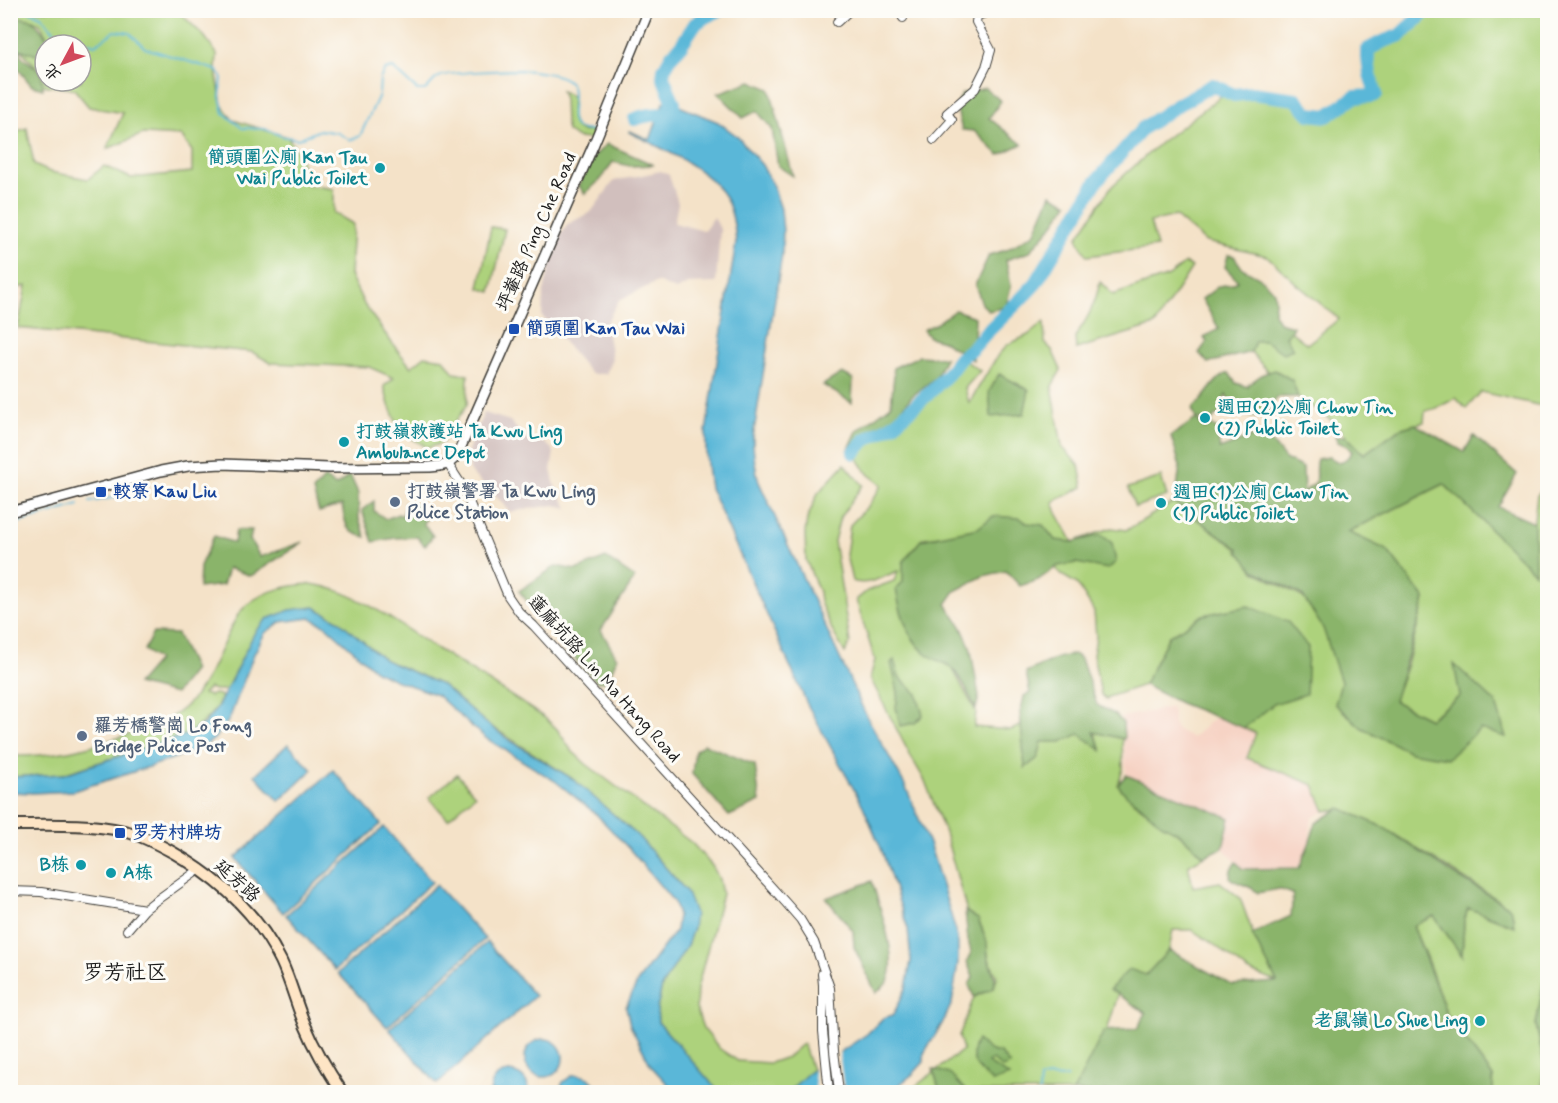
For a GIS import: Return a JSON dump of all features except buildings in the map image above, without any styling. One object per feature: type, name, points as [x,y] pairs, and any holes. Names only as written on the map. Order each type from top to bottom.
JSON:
[{"type":"main road","name":"延芳路","points":[[10,825],[81,826],[126,831],[163,847],[200,869],[233,896],[261,927],[272,944],[282,963],[314,1045],[342,1092]]},
{"type":"street","name":"坪輋路 Ping Che Road","points":[[448,464],[456,457],[460,449],[650,10]]},
{"type":"street","points":[[837,22],[850,10]]},
{"type":"street","points":[[934,140],[952,120],[947,113],[975,89],[986,67],[991,50],[976,22],[976,13],[994,10]]},
{"type":"street","points":[[10,512],[161,471],[188,466],[222,464],[339,468],[448,464]]},
{"type":"street","name":"蓮麻坑路 Lin Ma Hang Road","points":[[448,464],[463,488],[513,605],[800,919],[814,942],[821,961],[823,1031],[839,1092]]},
{"type":"street","points":[[127,930],[145,909],[200,869]]},
{"type":"street","points":[[10,891],[42,892],[145,909]]},
{"type":"street","name":"蓮麻坑路 Lin Ma Hang Road","points":[[829,1092],[830,1051]]},
{"type":"shaded area","points":[[661,171],[669,175],[678,203],[674,223],[704,231],[714,217],[720,229],[716,283],[688,284],[676,290],[657,282],[619,300],[606,323],[612,358],[606,374],[591,374],[542,316],[551,250],[568,224],[591,212],[614,181]]},
{"type":"shaded area","points":[[484,413],[510,421],[524,437],[545,443],[551,448],[554,452],[551,470],[555,486],[568,508],[554,505],[509,512],[503,503],[470,472],[468,450]]},
{"type":"shaded area","points":[[1172,707],[1175,728],[1192,738],[1215,717],[1256,733],[1247,758],[1315,785],[1325,811],[1312,818],[1308,851],[1297,867],[1243,869],[1223,848],[1230,818],[1126,775],[1122,717]]},
{"type":"green space","points":[[11,10],[178,11],[205,37],[217,54],[216,70],[222,105],[233,120],[288,137],[300,157],[308,185],[334,189],[334,213],[353,224],[350,275],[365,306],[395,347],[411,367],[425,356],[444,359],[454,373],[468,375],[467,405],[442,443],[428,448],[400,431],[384,386],[394,378],[369,367],[271,363],[252,352],[18,328],[26,286],[11,289],[11,133],[27,128],[34,165],[50,172],[88,179],[104,166],[131,178],[192,172],[192,151],[181,136],[143,134],[107,149],[123,113],[89,107],[77,93],[93,93],[93,33],[45,33],[40,23],[11,17]]},
{"type":"green space","points":[[1432,11],[1547,11],[1547,406],[1481,392],[1466,409],[1456,398],[1437,408],[1425,411],[1424,422],[1399,429],[1364,454],[1338,425],[1298,397],[1290,379],[1268,372],[1251,352],[1255,341],[1286,336],[1289,330],[1307,344],[1339,319],[1267,256],[1206,242],[1175,216],[1150,222],[1157,247],[1087,256],[1077,238],[1111,187],[1160,143],[1221,96],[1238,94],[1296,99],[1309,114],[1323,116],[1355,97],[1376,94],[1368,55],[1378,44],[1389,45],[1421,22]]},
{"type":"green space","points":[[10,15],[33,20],[44,33],[33,33],[33,54],[19,49],[21,56],[33,66],[33,86],[11,60]]},
{"type":"green space","points":[[19,48],[33,53],[33,63]]},
{"type":"green space","points":[[751,81],[770,89],[793,176],[778,166],[772,129],[757,111],[743,118],[718,93]]},
{"type":"green space","points":[[985,88],[1001,101],[989,118],[1022,144],[999,155],[974,131],[962,130],[956,106],[962,94]]},
{"type":"green space","points":[[561,91],[572,96],[572,114],[576,127],[586,132],[594,130],[591,139],[577,138],[567,131]]},
{"type":"green space","points":[[607,144],[654,165],[630,166],[613,162],[601,179],[585,194],[579,186],[591,159]]},
{"type":"green space","points":[[1051,194],[1068,203],[1053,225],[1029,252],[1006,260],[1011,286],[1006,307],[989,311],[982,304],[975,285],[989,255],[1006,250],[1034,234]]},
{"type":"green space","points":[[491,227],[505,229],[491,292],[479,288]]},
{"type":"green space","points":[[1228,255],[1234,256],[1242,268],[1259,277],[1274,291],[1274,313],[1279,322],[1293,326],[1286,336],[1293,349],[1283,353],[1265,341],[1255,341],[1251,352],[1208,363],[1199,353],[1207,342],[1204,337],[1219,329],[1202,299],[1219,286],[1238,281],[1225,267]]},
{"type":"green space","points":[[1185,263],[1192,267],[1155,325],[1076,349],[1075,337],[1096,298],[1100,282],[1113,295],[1169,276]]},
{"type":"green space","points":[[955,310],[975,317],[973,360],[943,341],[929,337],[923,330]]},
{"type":"green space","points":[[1044,322],[1045,343],[1052,350],[1061,370],[1052,386],[1062,447],[1079,465],[1083,487],[1053,502],[1073,542],[1111,528],[1127,530],[1173,502],[1239,550],[1254,571],[1304,598],[1410,752],[1460,696],[1429,719],[1393,701],[1407,665],[1425,599],[1387,550],[1348,532],[1444,484],[1535,572],[1532,536],[1537,495],[1547,484],[1548,980],[1544,981],[1536,1025],[1544,1064],[1541,1092],[1493,1092],[1493,1077],[1447,1015],[1413,926],[1434,915],[1462,955],[1464,922],[1468,908],[1514,919],[1508,906],[1395,835],[1343,809],[1325,811],[1314,785],[1247,758],[1256,733],[1244,728],[1272,701],[1169,636],[1144,685],[1108,697],[1107,700],[1101,694],[1093,655],[1096,637],[1094,611],[1077,584],[1060,574],[1029,528],[923,538],[910,553],[951,666],[976,712],[974,727],[1011,730],[1023,725],[1081,733],[1101,750],[1094,729],[1122,739],[1123,769],[1118,785],[1137,804],[1179,834],[1204,856],[1188,865],[1193,887],[1220,882],[1240,898],[1255,939],[1277,982],[1248,971],[1192,930],[1173,930],[1169,950],[1146,975],[1118,995],[1107,1031],[1078,1086],[1072,1092],[908,1092],[963,1050],[959,1036],[974,997],[994,988],[997,977],[989,960],[980,925],[967,912],[945,833],[925,781],[870,678],[875,660],[856,600],[867,591],[894,581],[898,571],[869,582],[852,581],[846,555],[850,525],[869,505],[882,485],[868,474],[854,453],[865,440],[893,425],[945,377],[956,354],[980,371],[965,388],[969,403],[998,355],[1007,345],[1028,335]]},
{"type":"green space","points":[[919,356],[945,358],[936,377],[911,397],[897,416],[849,449],[857,431],[891,405],[893,368]]},
{"type":"green space","points":[[1275,370],[1292,380],[1298,397],[1277,397],[1266,416],[1244,416],[1235,410],[1226,395],[1221,414],[1215,416],[1212,421],[1197,419],[1205,429],[1211,425],[1217,429],[1220,449],[1266,431],[1285,459],[1303,468],[1304,494],[1315,484],[1317,459],[1329,457],[1340,463],[1352,452],[1347,446],[1338,442],[1335,436],[1346,436],[1364,454],[1399,429],[1415,424],[1464,452],[1474,436],[1517,474],[1498,507],[1534,523],[1535,573],[1444,484],[1348,532],[1387,550],[1425,599],[1394,701],[1430,719],[1460,696],[1454,664],[1496,703],[1506,737],[1480,729],[1448,758],[1410,752],[1362,728],[1335,704],[1341,682],[1323,628],[1302,595],[1254,570],[1238,551],[1239,549],[1173,502],[1180,466],[1171,436],[1196,419],[1192,409],[1225,374],[1229,373],[1236,383],[1248,387],[1263,374]]},
{"type":"green space","points":[[842,373],[853,379],[852,403],[823,385]]},
{"type":"green space","points":[[999,374],[1029,390],[1024,414],[991,417],[989,392]]},
{"type":"green space","points":[[845,464],[863,485],[840,517],[834,541],[850,643],[845,653],[820,602],[819,592],[806,560],[805,533],[807,519],[818,493]]},
{"type":"green space","points":[[350,475],[358,493],[359,519],[366,537],[354,533],[347,527],[342,505],[319,512],[313,491],[325,478],[336,486]]},
{"type":"green space","points":[[1161,477],[1167,496],[1135,507],[1128,488]]},
{"type":"green space","points":[[374,501],[374,511],[386,519],[398,514],[403,516],[405,503],[420,504],[429,515],[423,523],[433,536],[425,546],[417,537],[373,542],[362,510]]},
{"type":"green space","points":[[993,516],[1020,518],[1027,523],[1043,525],[1055,540],[1073,542],[1101,535],[1112,543],[1116,562],[1108,569],[1076,563],[1058,566],[1038,580],[1020,586],[1006,571],[983,576],[955,591],[946,604],[961,626],[970,646],[979,696],[976,709],[956,672],[928,655],[915,642],[903,616],[896,589],[903,582],[903,562],[921,540],[978,528]]},
{"type":"green space","points":[[236,530],[252,530],[250,540],[260,557],[303,542],[251,576],[228,568],[223,585],[199,588],[200,566],[214,536],[234,543]]},
{"type":"green space","points":[[606,558],[635,578],[601,630],[617,658],[607,681],[597,682],[558,641],[519,591],[556,566],[576,570]]},
{"type":"green space","points":[[311,584],[327,587],[373,607],[545,718],[557,729],[571,750],[586,764],[692,843],[713,867],[719,879],[722,894],[697,989],[696,1008],[703,1028],[720,1049],[738,1061],[770,1063],[787,1057],[803,1043],[812,1070],[788,1092],[719,1092],[658,1022],[657,1009],[662,986],[687,945],[693,928],[686,891],[638,836],[573,779],[486,723],[442,685],[385,660],[338,620],[314,607],[256,631],[226,690],[209,688],[203,694],[220,695],[222,698],[208,718],[188,734],[63,774],[11,777],[11,756],[41,755],[84,748],[143,729],[174,715],[188,704],[200,689],[240,612],[247,605],[254,599],[272,591]]},
{"type":"green space","points":[[1248,606],[1288,622],[1308,647],[1306,694],[1274,704],[1244,728],[1180,703],[1144,685],[1169,636],[1203,615]]},
{"type":"green space","points":[[153,633],[177,634],[194,670],[175,694],[137,684],[158,660],[144,650]]},
{"type":"green space","points":[[1074,654],[1081,659],[1097,705],[1116,715],[1123,723],[1124,739],[1094,732],[1102,750],[1079,734],[1061,742],[1042,742],[1038,758],[1025,768],[1020,714],[1024,696],[1030,693],[1026,672],[1057,658]]},
{"type":"green space","points":[[894,660],[899,677],[917,694],[923,715],[915,723],[900,726],[896,708],[898,692],[891,663]]},
{"type":"green space","points":[[704,744],[755,765],[760,802],[729,816],[692,774],[695,751]]},
{"type":"green space","points":[[457,774],[475,795],[448,819],[429,798]]},
{"type":"green space","points":[[1126,775],[1230,818],[1223,848],[1204,856],[1179,833],[1161,824],[1126,795],[1118,785]]},
{"type":"green space","points":[[1340,808],[1383,827],[1455,875],[1508,906],[1512,911],[1514,926],[1468,908],[1464,922],[1462,956],[1434,916],[1413,926],[1447,1015],[1493,1077],[1493,1092],[1073,1092],[1104,1031],[1137,1029],[1146,1013],[1110,989],[1129,969],[1146,975],[1169,950],[1232,985],[1277,982],[1252,934],[1291,916],[1293,894],[1279,889],[1258,893],[1230,878],[1231,869],[1236,862],[1243,869],[1299,868],[1316,823]]},
{"type":"green space","points":[[872,881],[887,931],[891,957],[889,979],[876,993],[854,947],[853,931],[826,898]]},
{"type":"green space","points":[[965,911],[978,919],[987,942],[988,958],[995,978],[994,988],[974,997],[969,985],[973,977],[967,962],[971,952]]},
{"type":"green space","points":[[1547,980],[1548,1092],[1543,1092],[1547,1069],[1536,1025],[1544,981]]},
{"type":"green space","points":[[977,1040],[991,1051],[1000,1053],[1010,1065],[1002,1068],[993,1060],[988,1063],[1009,1076],[993,1082],[978,1069],[973,1059]]},
{"type":"green space","points":[[933,1069],[950,1074],[967,1092],[940,1092]]},
{"type":"water","points":[[667,101],[718,122],[737,136],[762,165],[773,186],[781,209],[782,255],[753,438],[759,482],[866,715],[905,785],[930,846],[954,925],[958,943],[958,962],[952,1003],[924,1053],[924,1062],[890,1092],[788,1092],[807,1074],[867,1034],[883,1018],[893,1015],[906,988],[911,961],[908,929],[882,851],[863,806],[807,704],[710,488],[706,460],[706,432],[736,242],[735,232],[727,201],[710,179],[684,160],[629,132],[650,140],[663,103]]},
{"type":"water","points":[[314,607],[338,620],[385,660],[442,685],[509,740],[573,779],[638,836],[686,891],[695,913],[693,928],[687,946],[662,986],[657,1009],[658,1022],[719,1092],[675,1092],[651,1066],[630,1025],[626,1007],[638,981],[676,930],[678,915],[674,902],[632,852],[596,814],[555,781],[487,739],[437,695],[376,671],[326,626],[311,618],[281,622],[265,633],[254,654],[229,720],[214,739],[200,749],[73,791],[11,792],[11,777],[64,774],[188,734],[204,724],[217,708],[255,632],[267,619],[290,610]]},
{"type":"water","points":[[288,744],[312,770],[279,801],[255,775]]},
{"type":"water","points":[[333,770],[381,824],[283,913],[235,858]]},
{"type":"water","points":[[384,827],[432,882],[335,970],[286,915]]},
{"type":"water","points":[[436,885],[485,939],[387,1027],[338,973]]},
{"type":"water","points":[[487,942],[535,996],[437,1084],[389,1029]]},
{"type":"water","points":[[544,1039],[558,1044],[563,1058],[558,1072],[544,1077],[530,1072],[525,1058],[530,1044]]},
{"type":"water","points":[[509,1072],[523,1078],[529,1092],[490,1092],[495,1078]]},
{"type":"water","points":[[573,1075],[589,1079],[595,1084],[598,1092],[559,1092],[563,1082]]},
{"type":"pier","points":[[839,1050],[844,1092],[816,1092],[813,1066]]},
{"type":"waterway","points":[[27,10],[41,16],[56,33],[95,45],[115,31],[130,33],[145,48],[216,70],[222,77],[220,97],[224,113],[242,128],[265,129],[298,139],[320,130],[338,133],[350,140],[360,136],[379,95],[380,79],[385,70],[393,68],[417,90],[425,90],[437,78],[453,74],[522,70],[558,76],[567,80],[572,86],[572,120],[575,126],[582,130],[594,130]]},
{"type":"waterway","points":[[672,116],[674,103],[663,77],[664,69],[695,24],[720,10]]},
{"type":"waterway","points":[[854,453],[865,440],[893,425],[926,396],[960,358],[973,348],[1036,283],[1096,182],[1143,128],[1213,85],[1234,95],[1252,93],[1296,99],[1309,114],[1327,116],[1355,97],[1376,94],[1370,74],[1367,50],[1401,35],[1422,15],[1423,10]]},
{"type":"waterway","points":[[635,119],[656,115],[677,117]]},
{"type":"waterway","points":[[90,502],[117,497]]},
{"type":"waterway","points":[[10,525],[79,505]]},
{"type":"waterway","points":[[1039,1092],[1040,1079],[1067,1078]]},
{"type":"place","name":"簡頭圍公廁 Kan Tau Wai Public Toilet","points":[[380,168]]},
{"type":"place","name":"簡頭圍 Kan Tau Wai","points":[[514,329]]},
{"type":"place","name":"週田(2)公廁 Chow Tin (2) Public Toilet","points":[[1205,418]]},
{"type":"place","name":"打鼓嶺救護站 Ta Kwu Ling Ambulance Depot","points":[[344,442]]},
{"type":"place","name":"較寮 Kaw Liu","points":[[101,492]]},
{"type":"place","name":"打鼓嶺警署 Ta Kwu Ling Police Station","points":[[395,502]]},
{"type":"place","name":"週田(1)公廁 Chow Tin (1) Public Toilet","points":[[1161,503]]},
{"type":"place","name":"羅芳橋警崗 Lo Fong Bridge Police Post","points":[[82,736]]},
{"type":"place","name":"罗芳村牌坊","points":[[120,833]]},
{"type":"place","name":"B栋","points":[[81,865]]},
{"type":"place","name":"A栋","points":[[111,873]]},
{"type":"place","name":"老鼠嶺 Lo Shue Ling","points":[[1480,1021]]},
{"type":"district","name":"罗芳社区","points":[[125,973]]}]
